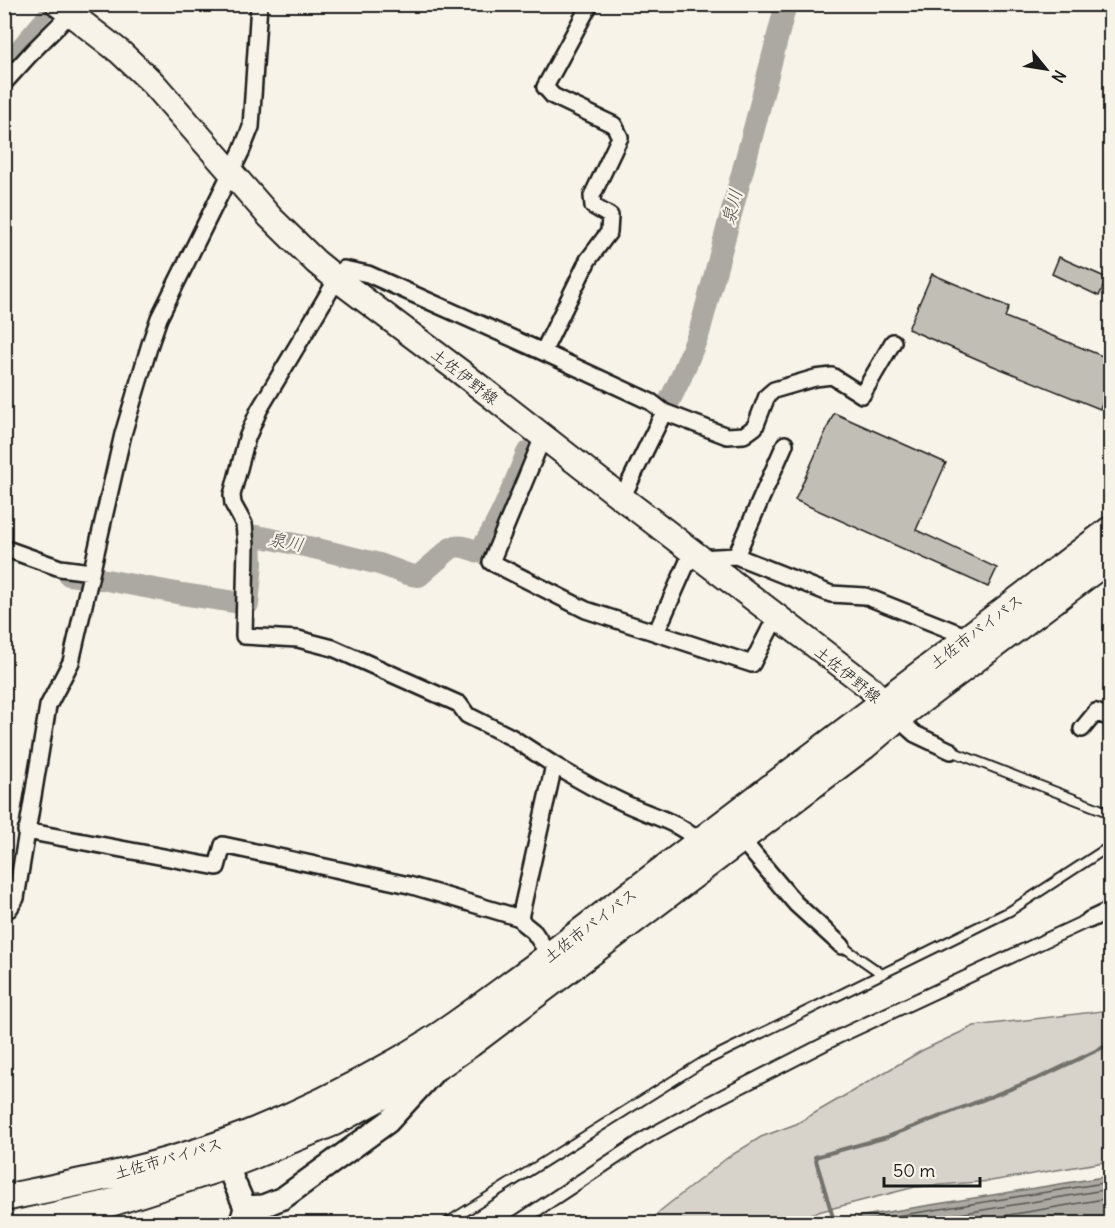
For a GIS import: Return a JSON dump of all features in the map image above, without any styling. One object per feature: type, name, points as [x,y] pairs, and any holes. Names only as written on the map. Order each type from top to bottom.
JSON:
[{"type":"highway","name":"土佐市バイパス","points":[[707,851],[741,839],[853,754],[890,710],[968,637],[1110,530]]},
{"type":"highway","name":"土佐市バイパス","points":[[4,1198],[158,1163],[222,1156],[244,1135],[321,1102],[399,1060],[556,964],[890,710],[1110,558]]},
{"type":"highway","name":"土佐市バイパス","points":[[17,1224],[107,1204],[222,1156],[332,1123],[441,1064],[470,1044],[556,964]]},
{"type":"highway","points":[[4,1188],[56,1187]]},
{"type":"main road","name":"土佐伊野線","points":[[70,8],[154,84],[270,217],[337,279],[868,686],[890,710]]},
{"type":"main road","points":[[222,1156],[243,1216],[283,1198],[388,1122],[441,1064]]},
{"type":"main road","points":[[354,1112],[366,1117],[369,1126],[366,1137]]},
{"type":"street","points":[[4,910],[9,909],[16,898],[48,706],[70,662],[123,434],[159,318],[252,127],[259,4]]},
{"type":"street","points":[[543,352],[588,260],[609,231],[610,216],[593,206],[592,196],[620,137],[614,125],[553,96],[545,87],[590,4]]},
{"type":"street","points":[[4,83],[70,8]]},
{"type":"street","points":[[707,851],[680,826],[591,788],[511,737],[467,715],[459,704],[333,648],[298,639],[244,636],[246,545],[244,524],[233,504],[232,495],[247,438],[259,410],[344,269],[368,274],[651,402],[664,412],[727,436],[744,435],[755,427],[767,396],[774,390],[816,378],[832,376],[862,395],[893,342]]},
{"type":"street","points":[[622,498],[664,412]]},
{"type":"street","points":[[543,437],[491,562],[586,610],[752,664],[776,617]]},
{"type":"street","points":[[736,556],[785,444]]},
{"type":"street","points":[[4,548],[60,568],[91,572]]},
{"type":"street","points":[[656,633],[696,555],[736,556],[831,594],[866,596],[968,637]]},
{"type":"street","points":[[890,710],[915,734],[951,752]]},
{"type":"street","points":[[1082,729],[1096,712],[1110,718]]},
{"type":"street","points":[[519,918],[554,765]]},
{"type":"street","points":[[26,831],[217,867],[223,845],[409,885],[519,918],[534,932],[556,964]]},
{"type":"street","points":[[741,839],[796,904],[842,946]]},
{"type":"street","points":[[515,1224],[647,1137],[709,1103],[840,1036],[1110,910]]},
{"type":"lane","points":[[951,752],[1110,813]]},
{"type":"lane","points":[[445,1224],[703,1062],[1010,911],[1110,846]]},
{"type":"lane","points":[[842,946],[882,974]]},
{"type":"shaded area","points":[[1110,1010],[1110,1161],[991,1181],[915,1187],[814,1213],[792,1223],[649,1223],[660,1211],[727,1158],[761,1137],[796,1124],[923,1050],[974,1026]]},
{"type":"water","points":[[1110,1176],[1110,1223],[844,1223],[863,1216]]},
{"type":"building","points":[[1059,257],[1107,278],[1099,296],[1052,274]]},
{"type":"building","points":[[932,274],[1009,307],[1005,317],[1110,359],[1110,382],[1100,409],[908,329]]},
{"type":"building","points":[[834,413],[946,463],[916,530],[997,568],[988,587],[795,500]]},
{"type":"waterway","name":"泉川","points":[[667,406],[699,333],[786,4]]},
{"type":"waterway","points":[[4,62],[46,13]]},
{"type":"waterway","name":"泉川","points":[[69,575],[248,604],[252,564],[251,535],[347,556],[419,576],[451,548],[462,547],[479,552],[500,516],[527,453]]},
{"type":"waterway","points":[[835,1224],[815,1157],[887,1137],[1041,1077],[1110,1044]]}]
